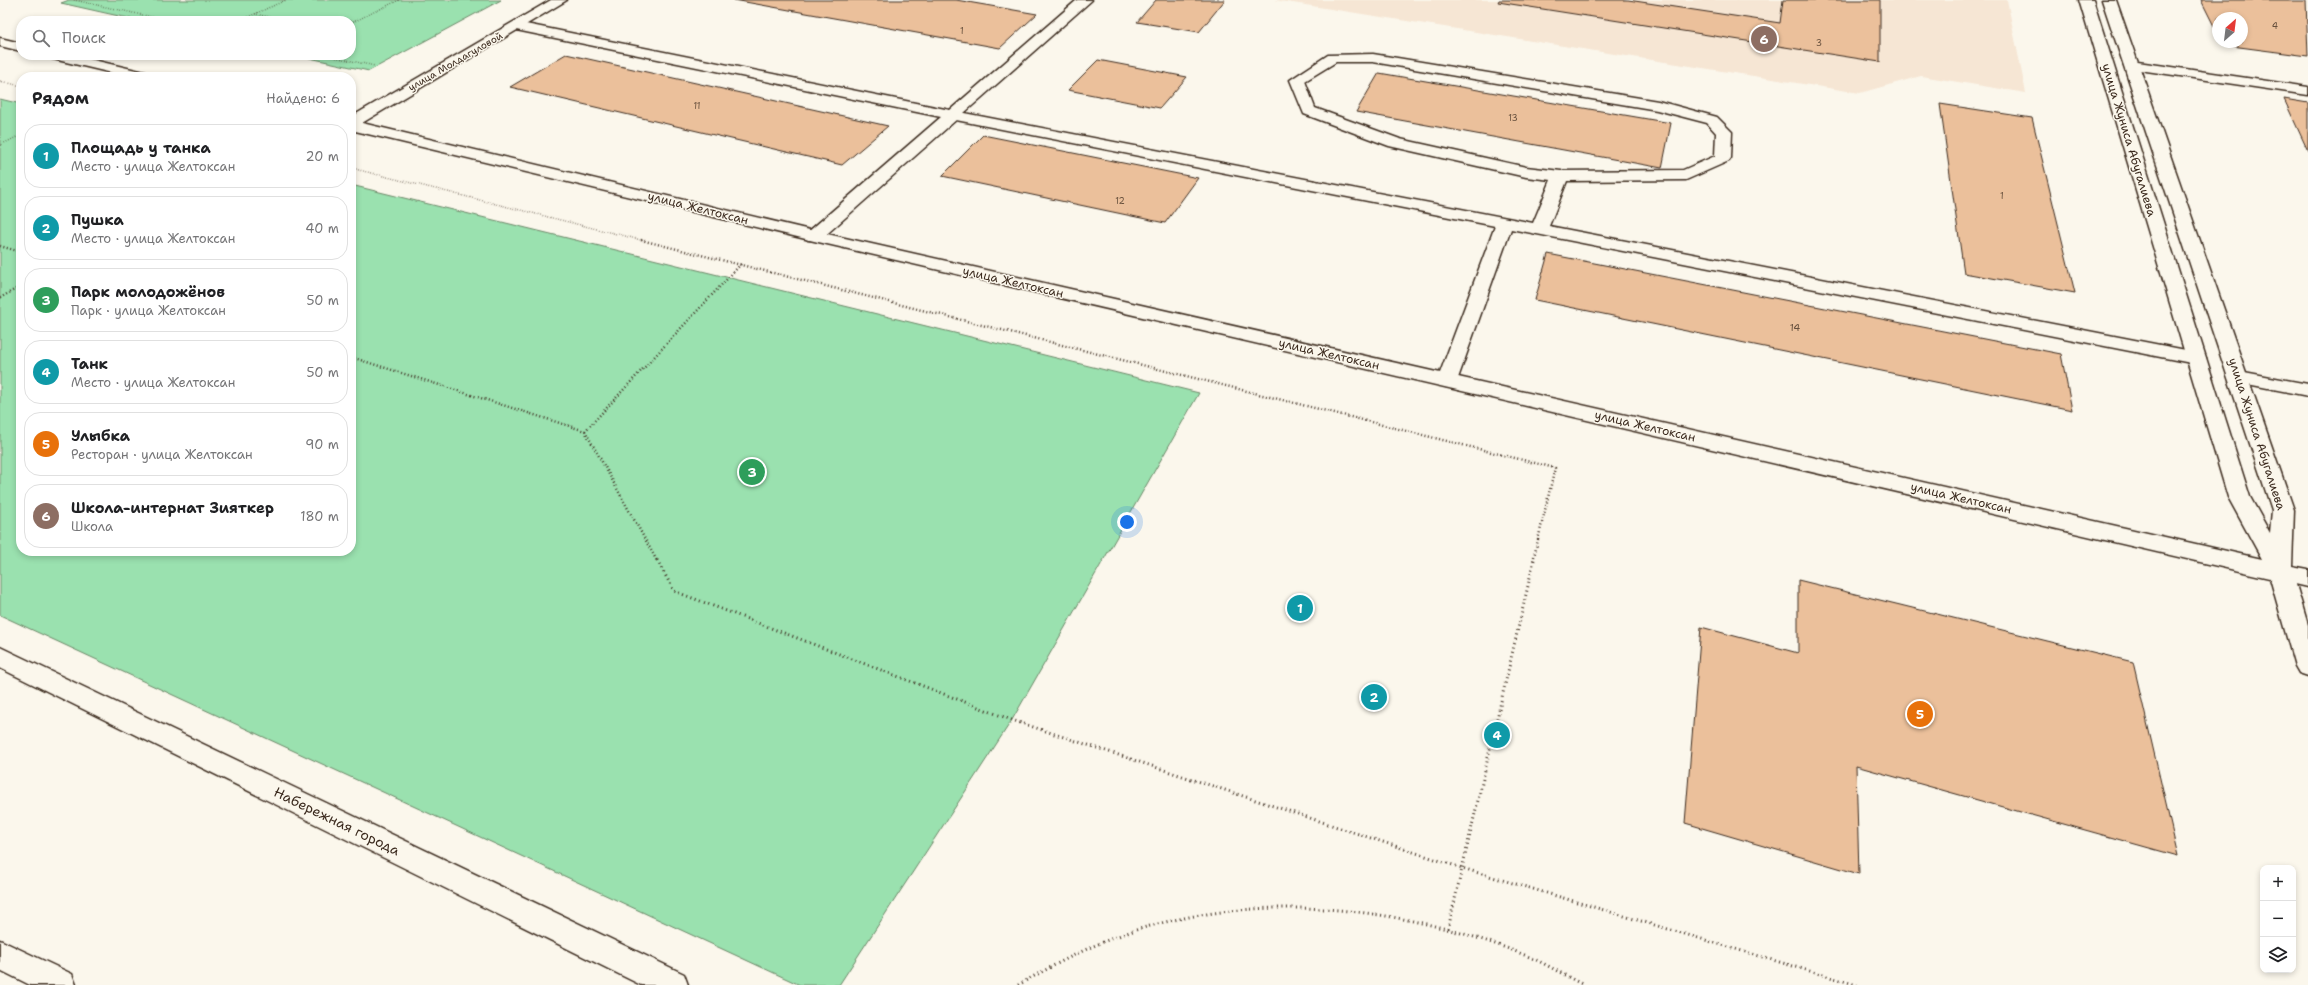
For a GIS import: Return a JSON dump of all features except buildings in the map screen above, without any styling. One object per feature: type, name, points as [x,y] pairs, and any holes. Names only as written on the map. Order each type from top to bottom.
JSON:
[{"type":"street","name":"улица Молдагуловой","points":[[356,121],[560,0]]},
{"type":"street","points":[[814,236],[1083,0]]},
{"type":"street","name":"улица Жуниса Абугалиева","points":[[2086,0],[2238,497],[2280,571]]},
{"type":"street","name":"улица Жуниса Абугалиева","points":[[2109,0],[2239,377],[2283,510],[2280,571]]},
{"type":"street","points":[[516,26],[952,115],[2196,358]]},
{"type":"street","points":[[0,42],[16,46]]},
{"type":"street","points":[[1333,58],[1373,58],[1658,106],[1712,120],[1724,132],[1723,158],[1686,175],[1561,176],[1526,172],[1395,143],[1309,111],[1297,80],[1333,58]]},
{"type":"street","points":[[75,60],[127,72]]},
{"type":"street","points":[[2131,65],[2308,91]]},
{"type":"street","name":"улица Желтоксан","points":[[356,125],[814,236],[2308,578]]},
{"type":"street","points":[[1539,230],[1561,176]]},
{"type":"street","points":[[1447,381],[1505,223]]},
{"type":"street","points":[[2239,377],[2308,390]]},
{"type":"street","points":[[2280,571],[2308,666]]},
{"type":"street","name":"Набережная города","points":[[0,656],[673,985]]},
{"type":"street","points":[[0,954],[61,985]]},
{"type":"path","points":[[74,0],[147,16]]},
{"type":"path","points":[[251,16],[286,0]]},
{"type":"path","points":[[356,22],[399,0]]},
{"type":"path","points":[[255,14],[264,16]]},
{"type":"path","points":[[0,81],[16,85]]},
{"type":"path","points":[[0,146],[16,138]]},
{"type":"path","points":[[356,169],[1555,468],[1448,929]]},
{"type":"path","points":[[0,246],[16,251]]},
{"type":"path","points":[[585,431],[741,264]]},
{"type":"path","points":[[0,298],[16,289]]},
{"type":"path","points":[[356,359],[585,431],[674,592],[1012,720],[1462,868],[1857,985]]},
{"type":"path","points":[[1018,985],[1062,960],[1136,930],[1212,912],[1290,906],[1360,911],[1448,929],[1528,956],[1584,985]]},
{"type":"shaded area","points":[[1274,0],[2007,0],[2026,93],[1921,76],[1860,93]]},
{"type":"green space","points":[[69,0],[501,0],[369,71],[319,60],[356,60],[356,16],[119,16],[61,3]]},
{"type":"green space","points":[[0,99],[16,103],[16,556],[356,556],[356,186],[1199,393],[1012,720],[839,985],[800,985],[0,615]]},
{"type":"place","name":"Школа-интернат Зияткер","points":[[1764,39]]},
{"type":"place","name":"Парк молодожёнов","points":[[752,472]]},
{"type":"place","name":"Площадь у танка","points":[[1300,608]]},
{"type":"place","name":"Пушка","points":[[1374,697]]},
{"type":"place","name":"Улыбка","points":[[1920,714]]},
{"type":"place","name":"Танк","points":[[1497,735]]}]
